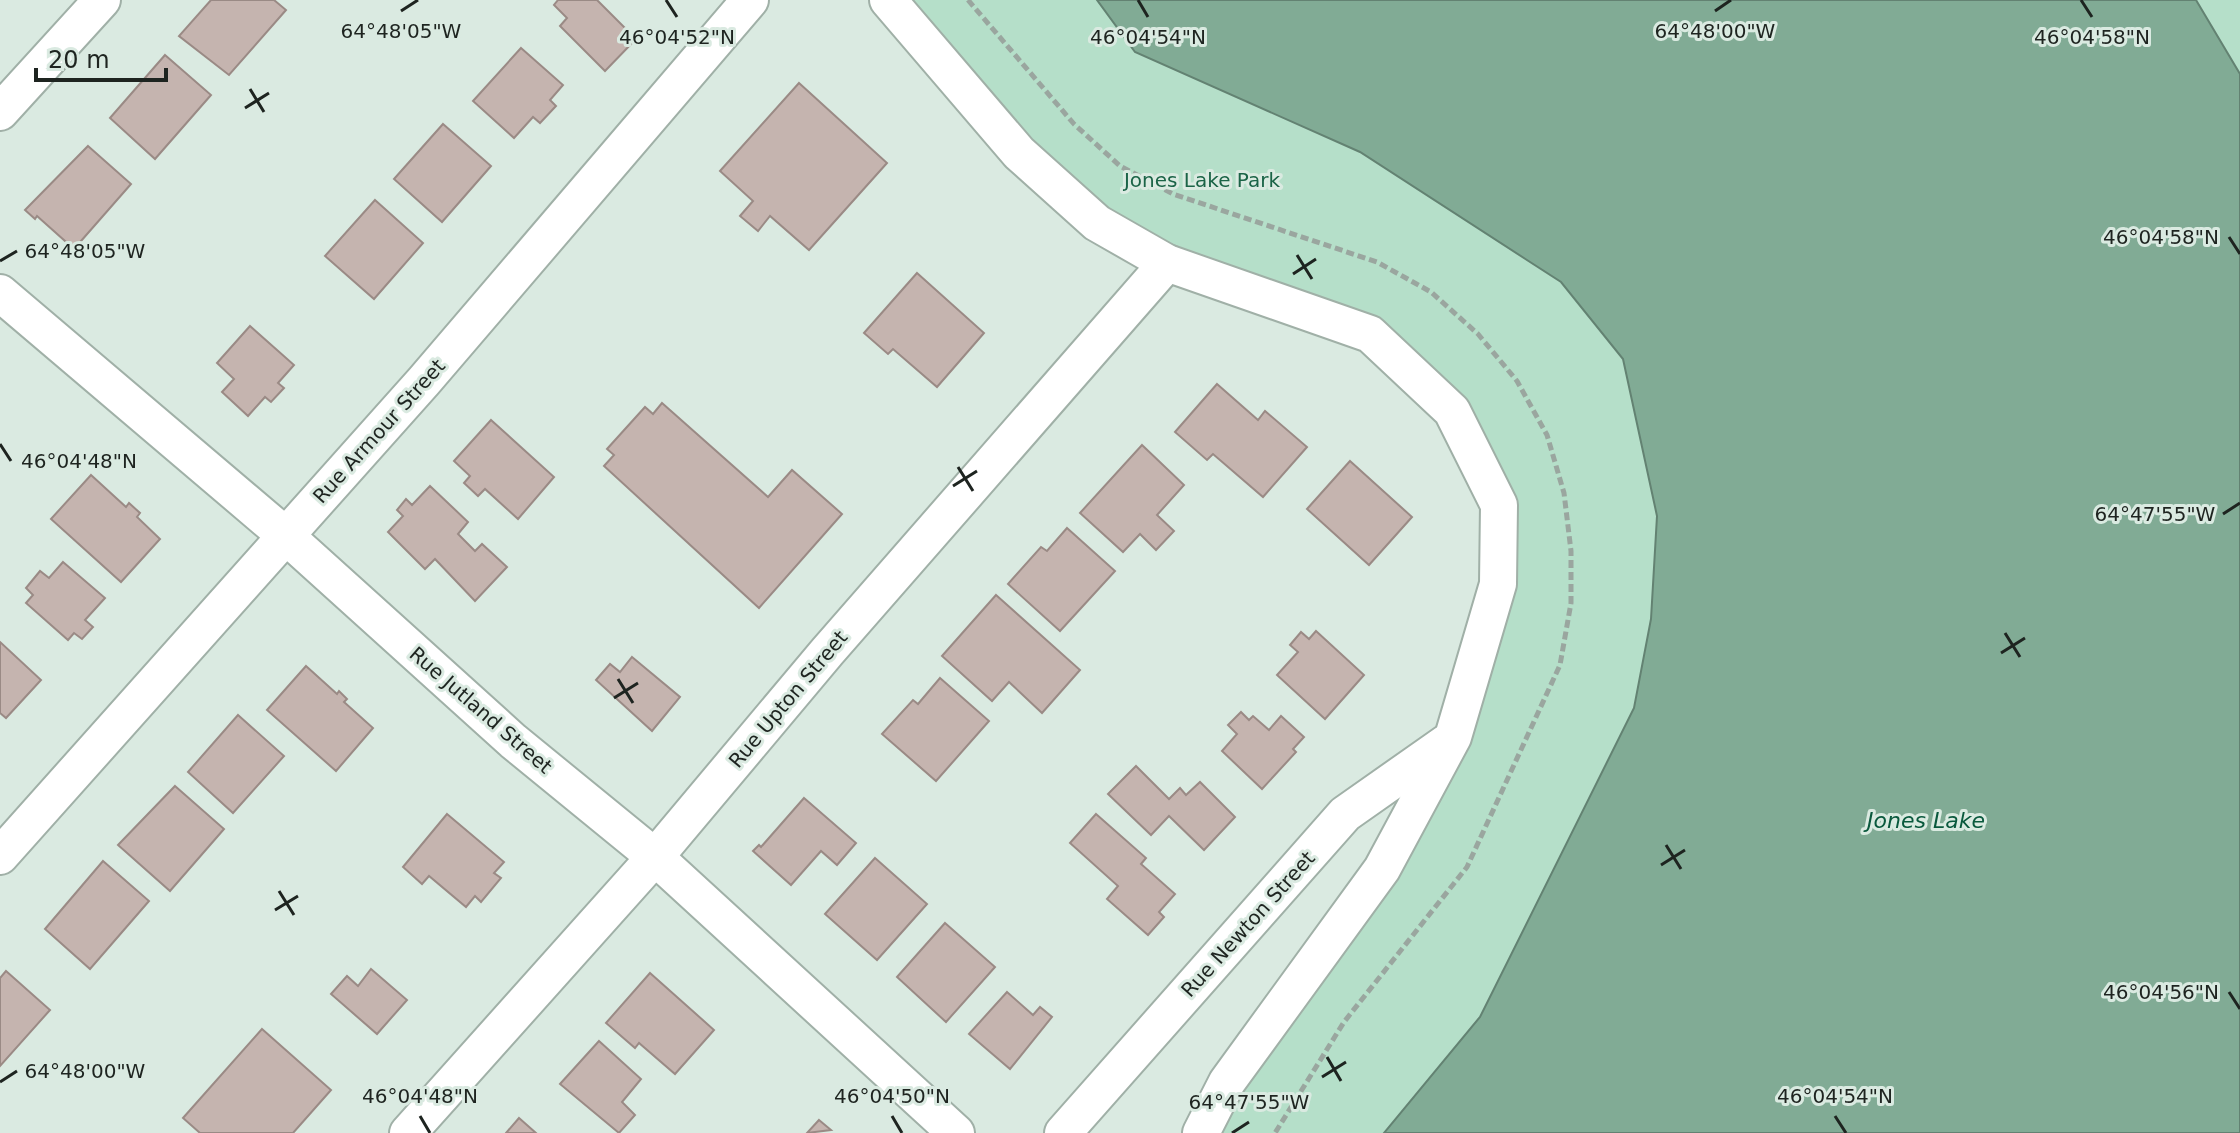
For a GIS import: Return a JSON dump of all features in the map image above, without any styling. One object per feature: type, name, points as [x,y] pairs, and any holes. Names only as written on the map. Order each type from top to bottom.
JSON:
[{"type":"street","points":[[0,112],[102,0]]},
{"type":"street","name":"Rue Armour Street","points":[[0,856],[286,536],[750,0]]},
{"type":"street","points":[[888,0],[1019,153],[1097,223],[1167,263],[1370,334],[1452,411],[1499,505],[1498,584],[1453,737],[1382,869],[1227,1082],[1201,1133]]},
{"type":"street","name":"Rue Upton Street","points":[[408,1133],[655,857],[827,652],[1167,263]]},
{"type":"street","name":"Rue Jutland Street","points":[[0,293],[286,536],[513,741],[655,857],[956,1133]]},
{"type":"street","name":"Rue Newton Street","points":[[1063,1133],[1345,814],[1453,737]]},
{"type":"path","points":[[968,0],[1074,124],[1120,166],[1173,194],[1377,262],[1431,292],[1478,334],[1517,381],[1547,435],[1564,493],[1571,551],[1571,603],[1560,665],[1467,867],[1344,1022],[1275,1133]]},
{"type":"green space","name":"Jones Lake Park","points":[[887,0],[1097,0],[1135,52],[1360,152],[1561,282],[1623,359],[1657,516],[1651,619],[1634,708],[1480,1017],[1384,1133],[1201,1133],[1453,737],[1499,505],[1452,411],[1370,334],[1097,223]]},
{"type":"green space","points":[[2196,0],[2240,0],[2240,74]]},
{"type":"water","name":"Jones Lake","points":[[1097,0],[2196,0],[2240,74],[2240,1133],[1384,1133],[1480,1017],[1634,708],[1651,619],[1657,516],[1623,359],[1561,282],[1360,152],[1135,52]]},
{"type":"building","points":[[211,0],[274,0],[286,10],[229,75],[179,36]]},
{"type":"building","points":[[558,0],[597,0],[636,39],[605,71],[560,26],[567,18],[554,5]]},
{"type":"building","points":[[521,48],[563,85],[550,100],[556,106],[540,123],[533,117],[514,138],[473,101]]},
{"type":"building","points":[[165,55],[211,95],[155,159],[110,118]]},
{"type":"building","points":[[799,83],[887,163],[809,250],[770,216],[758,231],[740,216],[753,201],[720,171]]},
{"type":"building","points":[[443,124],[491,166],[442,222],[394,179]]},
{"type":"building","points":[[88,146],[131,184],[74,249],[37,216],[35,219],[25,210]]},
{"type":"building","points":[[375,200],[423,243],[374,299],[325,256]]},
{"type":"building","points":[[917,273],[984,333],[937,387],[893,349],[888,354],[864,333]]},
{"type":"building","points":[[250,326],[294,365],[278,383],[284,388],[271,402],[265,397],[248,416],[222,392],[234,379],[217,363]]},
{"type":"building","points":[[1217,384],[1258,420],[1265,411],[1307,447],[1263,497],[1213,454],[1207,460],[1175,432]]},
{"type":"building","points":[[662,403],[768,497],[792,470],[842,514],[759,608],[604,466],[614,455],[607,449],[645,407],[653,414]]},
{"type":"building","points":[[491,420],[554,477],[518,519],[485,489],[478,496],[464,483],[470,476],[454,461]]},
{"type":"building","points":[[1142,445],[1184,485],[1157,515],[1174,531],[1156,550],[1140,534],[1123,552],[1080,513]]},
{"type":"building","points":[[1350,461],[1412,517],[1369,565],[1307,509]]},
{"type":"building","points":[[91,475],[126,507],[129,503],[140,513],[137,517],[160,539],[121,582],[51,519]]},
{"type":"building","points":[[430,486],[468,522],[458,534],[475,551],[482,544],[507,567],[475,601],[435,559],[425,569],[388,532],[403,516],[397,510],[406,499],[412,505]]},
{"type":"building","points":[[1067,528],[1115,571],[1060,631],[1008,584],[1041,547],[1047,551]]},
{"type":"building","points":[[63,562],[105,598],[85,620],[93,627],[82,639],[74,633],[68,640],[26,603],[33,595],[26,588],[40,571],[49,578]]},
{"type":"building","points":[[996,595],[1080,670],[1042,713],[1009,682],[992,701],[942,656]]},
{"type":"building","points":[[1316,631],[1364,675],[1325,719],[1277,675],[1298,652],[1290,645],[1301,632],[1309,639]]},
{"type":"building","points":[[0,642],[41,680],[6,718],[0,713]]},
{"type":"building","points":[[632,657],[680,697],[652,731],[596,680],[610,664],[620,672]]},
{"type":"building","points":[[306,666],[337,694],[339,691],[347,699],[344,702],[373,728],[336,771],[267,710]]},
{"type":"building","points":[[940,678],[989,721],[936,781],[882,734],[913,700],[918,704]]},
{"type":"building","points":[[1241,712],[1249,720],[1253,716],[1269,730],[1281,716],[1304,737],[1293,749],[1296,752],[1262,789],[1222,751],[1237,734],[1228,725]]},
{"type":"building","points":[[238,715],[284,756],[233,813],[188,772]]},
{"type":"building","points":[[1136,766],[1169,799],[1180,788],[1186,795],[1200,782],[1235,817],[1204,850],[1169,816],[1151,835],[1108,794]]},
{"type":"building","points":[[175,786],[224,829],[170,891],[118,845]]},
{"type":"building","points":[[804,798],[856,843],[837,865],[821,851],[791,885],[753,851],[759,845],[761,847]]},
{"type":"building","points":[[447,814],[504,862],[494,873],[501,878],[481,902],[475,896],[466,907],[429,876],[422,884],[403,867]]},
{"type":"building","points":[[1096,814],[1146,858],[1141,864],[1175,894],[1159,912],[1164,917],[1148,935],[1107,899],[1118,886],[1070,843]]},
{"type":"building","points":[[875,858],[927,904],[877,960],[825,914]]},
{"type":"building","points":[[103,861],[149,901],[90,969],[45,929]]},
{"type":"building","points":[[945,923],[995,967],[946,1022],[897,977]]},
{"type":"building","points":[[371,969],[407,1000],[377,1034],[331,994],[347,976],[358,986]]},
{"type":"building","points":[[6,971],[50,1010],[0,1066],[0,978]]},
{"type":"building","points":[[650,973],[714,1030],[675,1074],[639,1043],[635,1048],[606,1023]]},
{"type":"building","points":[[1007,992],[1033,1015],[1040,1007],[1052,1017],[1010,1069],[969,1034]]},
{"type":"building","points":[[262,1029],[331,1090],[293,1133],[200,1133],[183,1118]]},
{"type":"building","points":[[599,1041],[641,1079],[622,1102],[635,1115],[619,1133],[560,1084]]},
{"type":"building","points":[[519,1118],[536,1133],[506,1133]]},
{"type":"building","points":[[819,1120],[831,1130],[807,1133]]}]
